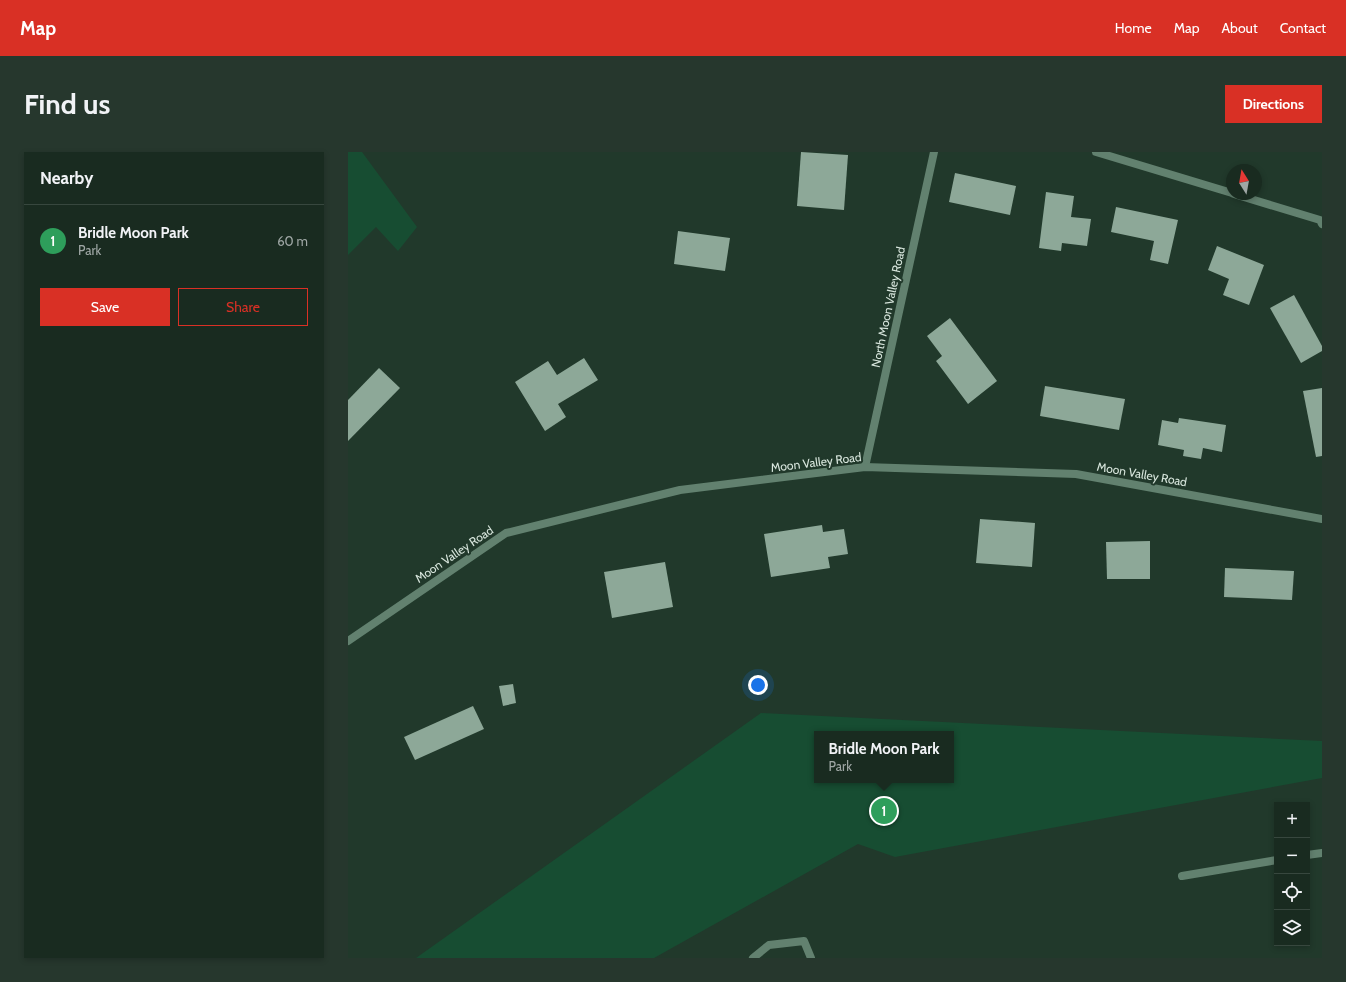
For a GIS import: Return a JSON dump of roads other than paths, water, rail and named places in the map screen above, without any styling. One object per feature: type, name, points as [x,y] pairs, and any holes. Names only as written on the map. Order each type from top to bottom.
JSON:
[{"type":"street","name":"North Moon Valley Road","points":[[865,468],[934,152]]},
{"type":"street","points":[[1096,152],[1226,192]]},
{"type":"street","points":[[1253,200],[1320,220],[1322,224]]},
{"type":"street","name":"Moon Valley Road","points":[[348,641],[506,533],[680,490],[865,468],[1076,474],[1322,519]]},
{"type":"street","points":[[1310,855],[1322,853]]},
{"type":"street","points":[[1182,876],[1274,861]]},
{"type":"street","points":[[752,958],[769,945],[804,941],[811,958]]},
{"type":"place","name":"Bridle Moon Park","points":[[884,811]]}]
